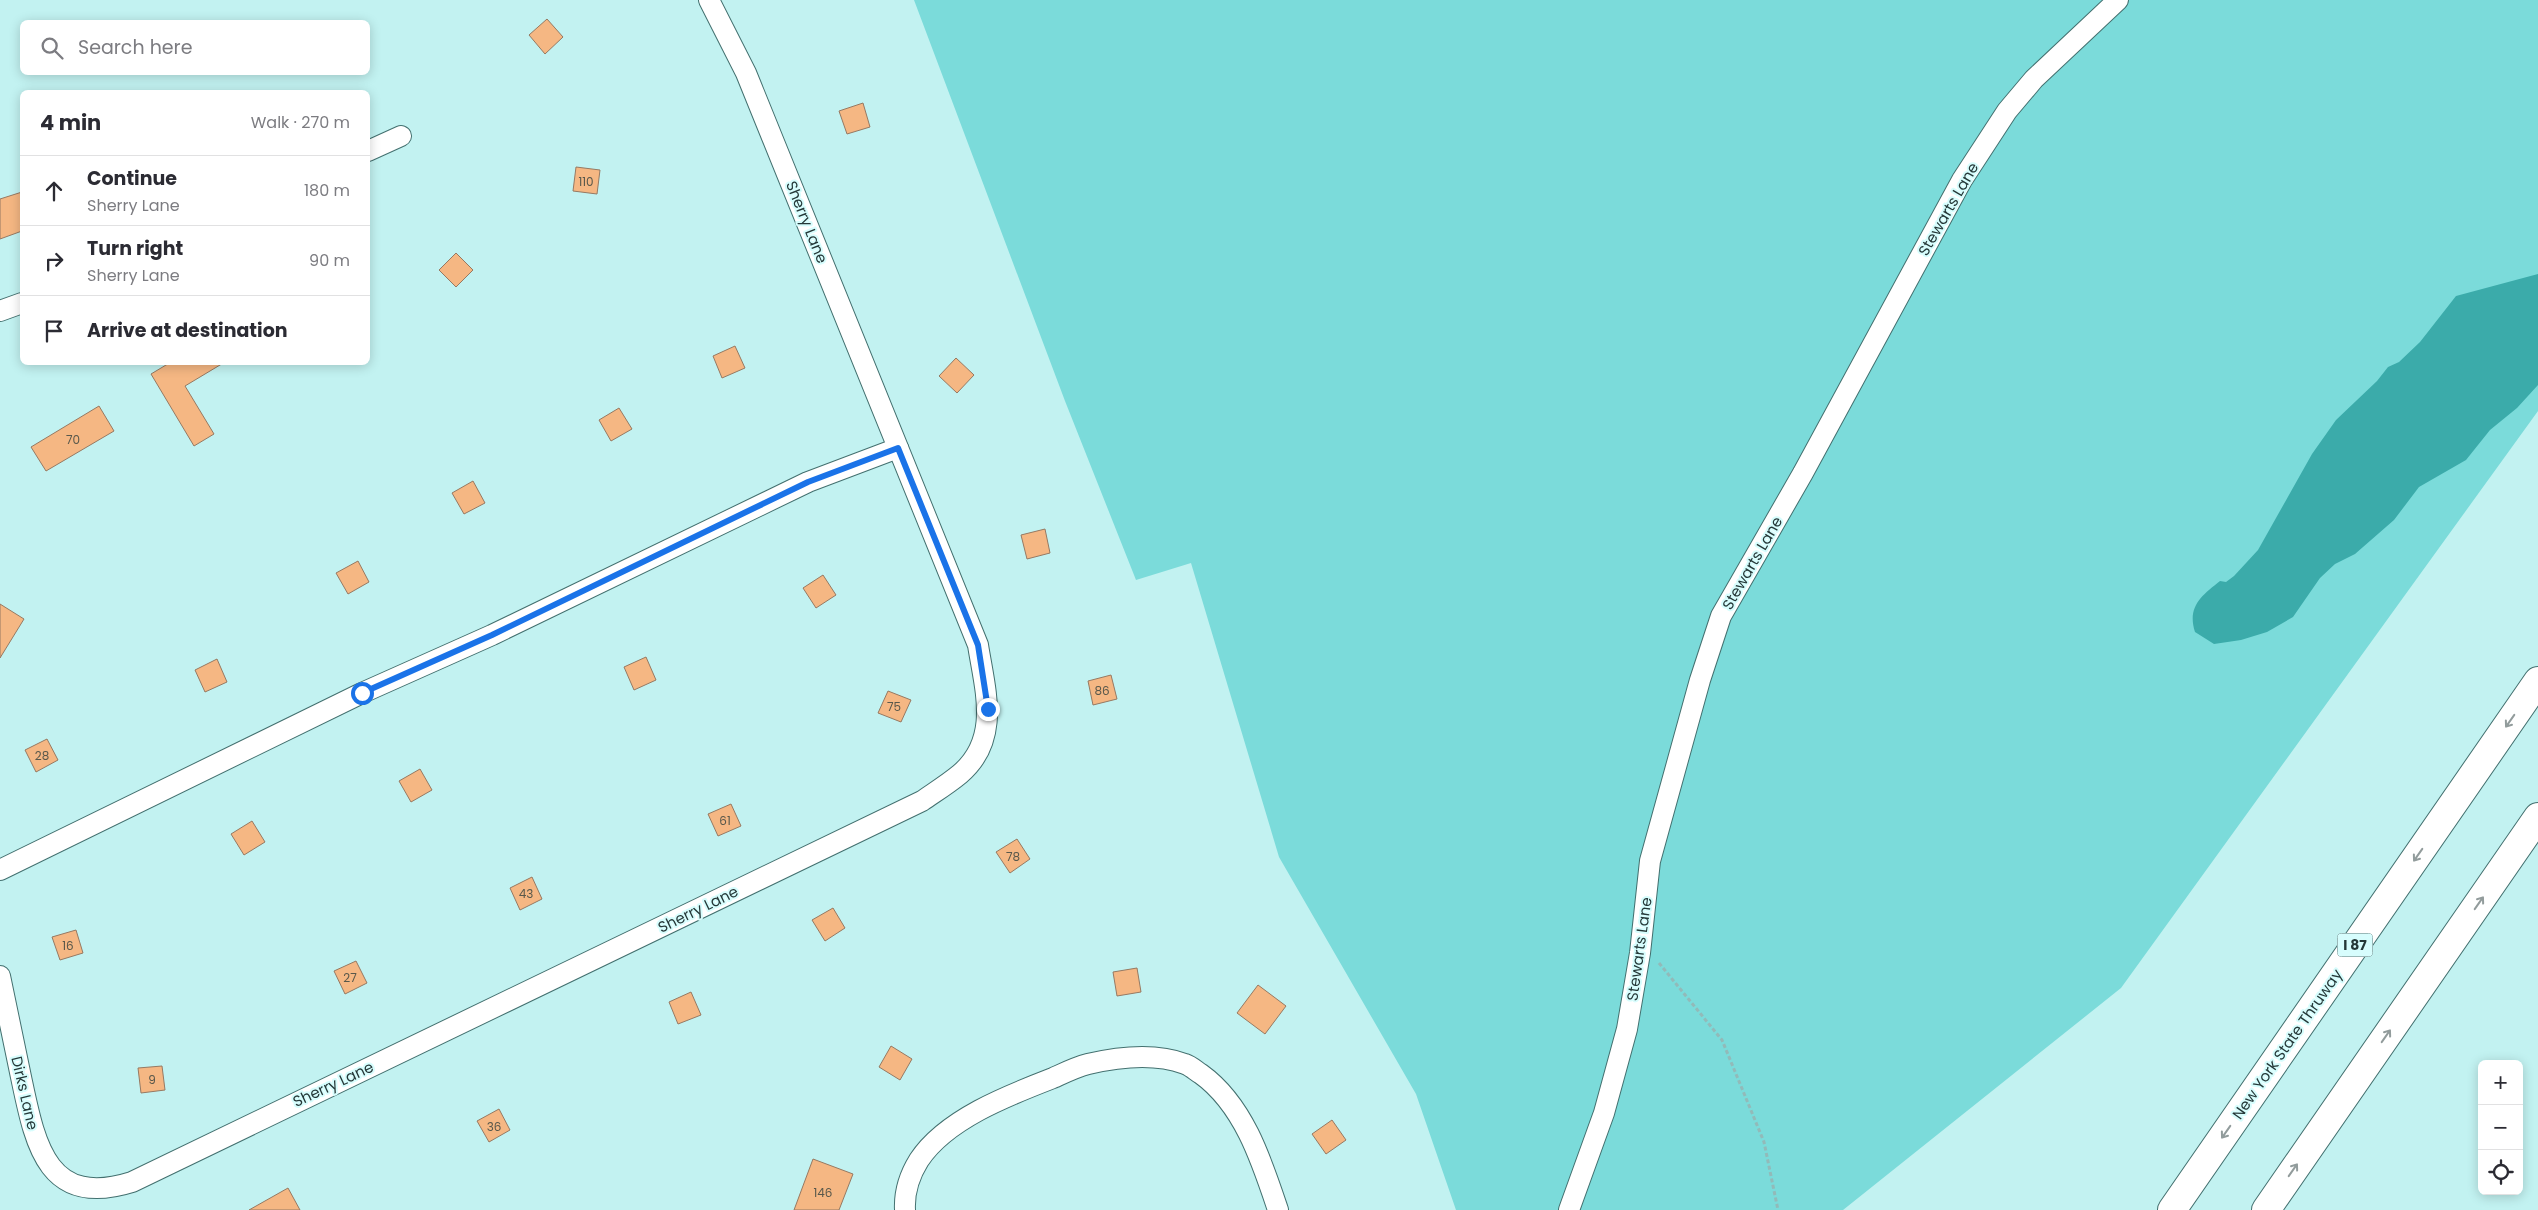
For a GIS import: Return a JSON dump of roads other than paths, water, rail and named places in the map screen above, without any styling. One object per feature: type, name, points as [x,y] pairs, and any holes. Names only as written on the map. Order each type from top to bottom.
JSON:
[{"type":"highway","name":"New York State Thruway","points":[[2172,1210],[2538,681]]},
{"type":"highway","points":[[2266,1210],[2538,817]]},
{"type":"street","name":"Sherry Lane","points":[[115,1187],[132,1182],[914,805],[961,773],[974,758],[986,736],[988,709],[978,645],[746,73],[709,0]]},
{"type":"street","name":"Stewarts Lane","points":[[1569,1210],[1604,1113],[1628,1029],[1642,941],[1650,861],[1700,680],[1722,616],[1803,473],[1962,180],[2007,112],[2029,86],[2118,0]]},
{"type":"street","points":[[370,150],[401,136]]},
{"type":"street","points":[[0,311],[20,304]]},
{"type":"street","points":[[0,870],[353,697],[492,635],[808,482],[898,448]]},
{"type":"street","name":"Dirks Lane","points":[[0,976],[8,1051],[33,1135],[46,1162],[67,1181],[93,1189],[115,1187]]},
{"type":"street","points":[[905,1210],[904,1195],[908,1181],[920,1159],[947,1130],[992,1104],[1024,1089],[1087,1065],[1124,1058],[1160,1058],[1186,1064],[1217,1086],[1237,1111],[1266,1176],[1278,1210]]}]
